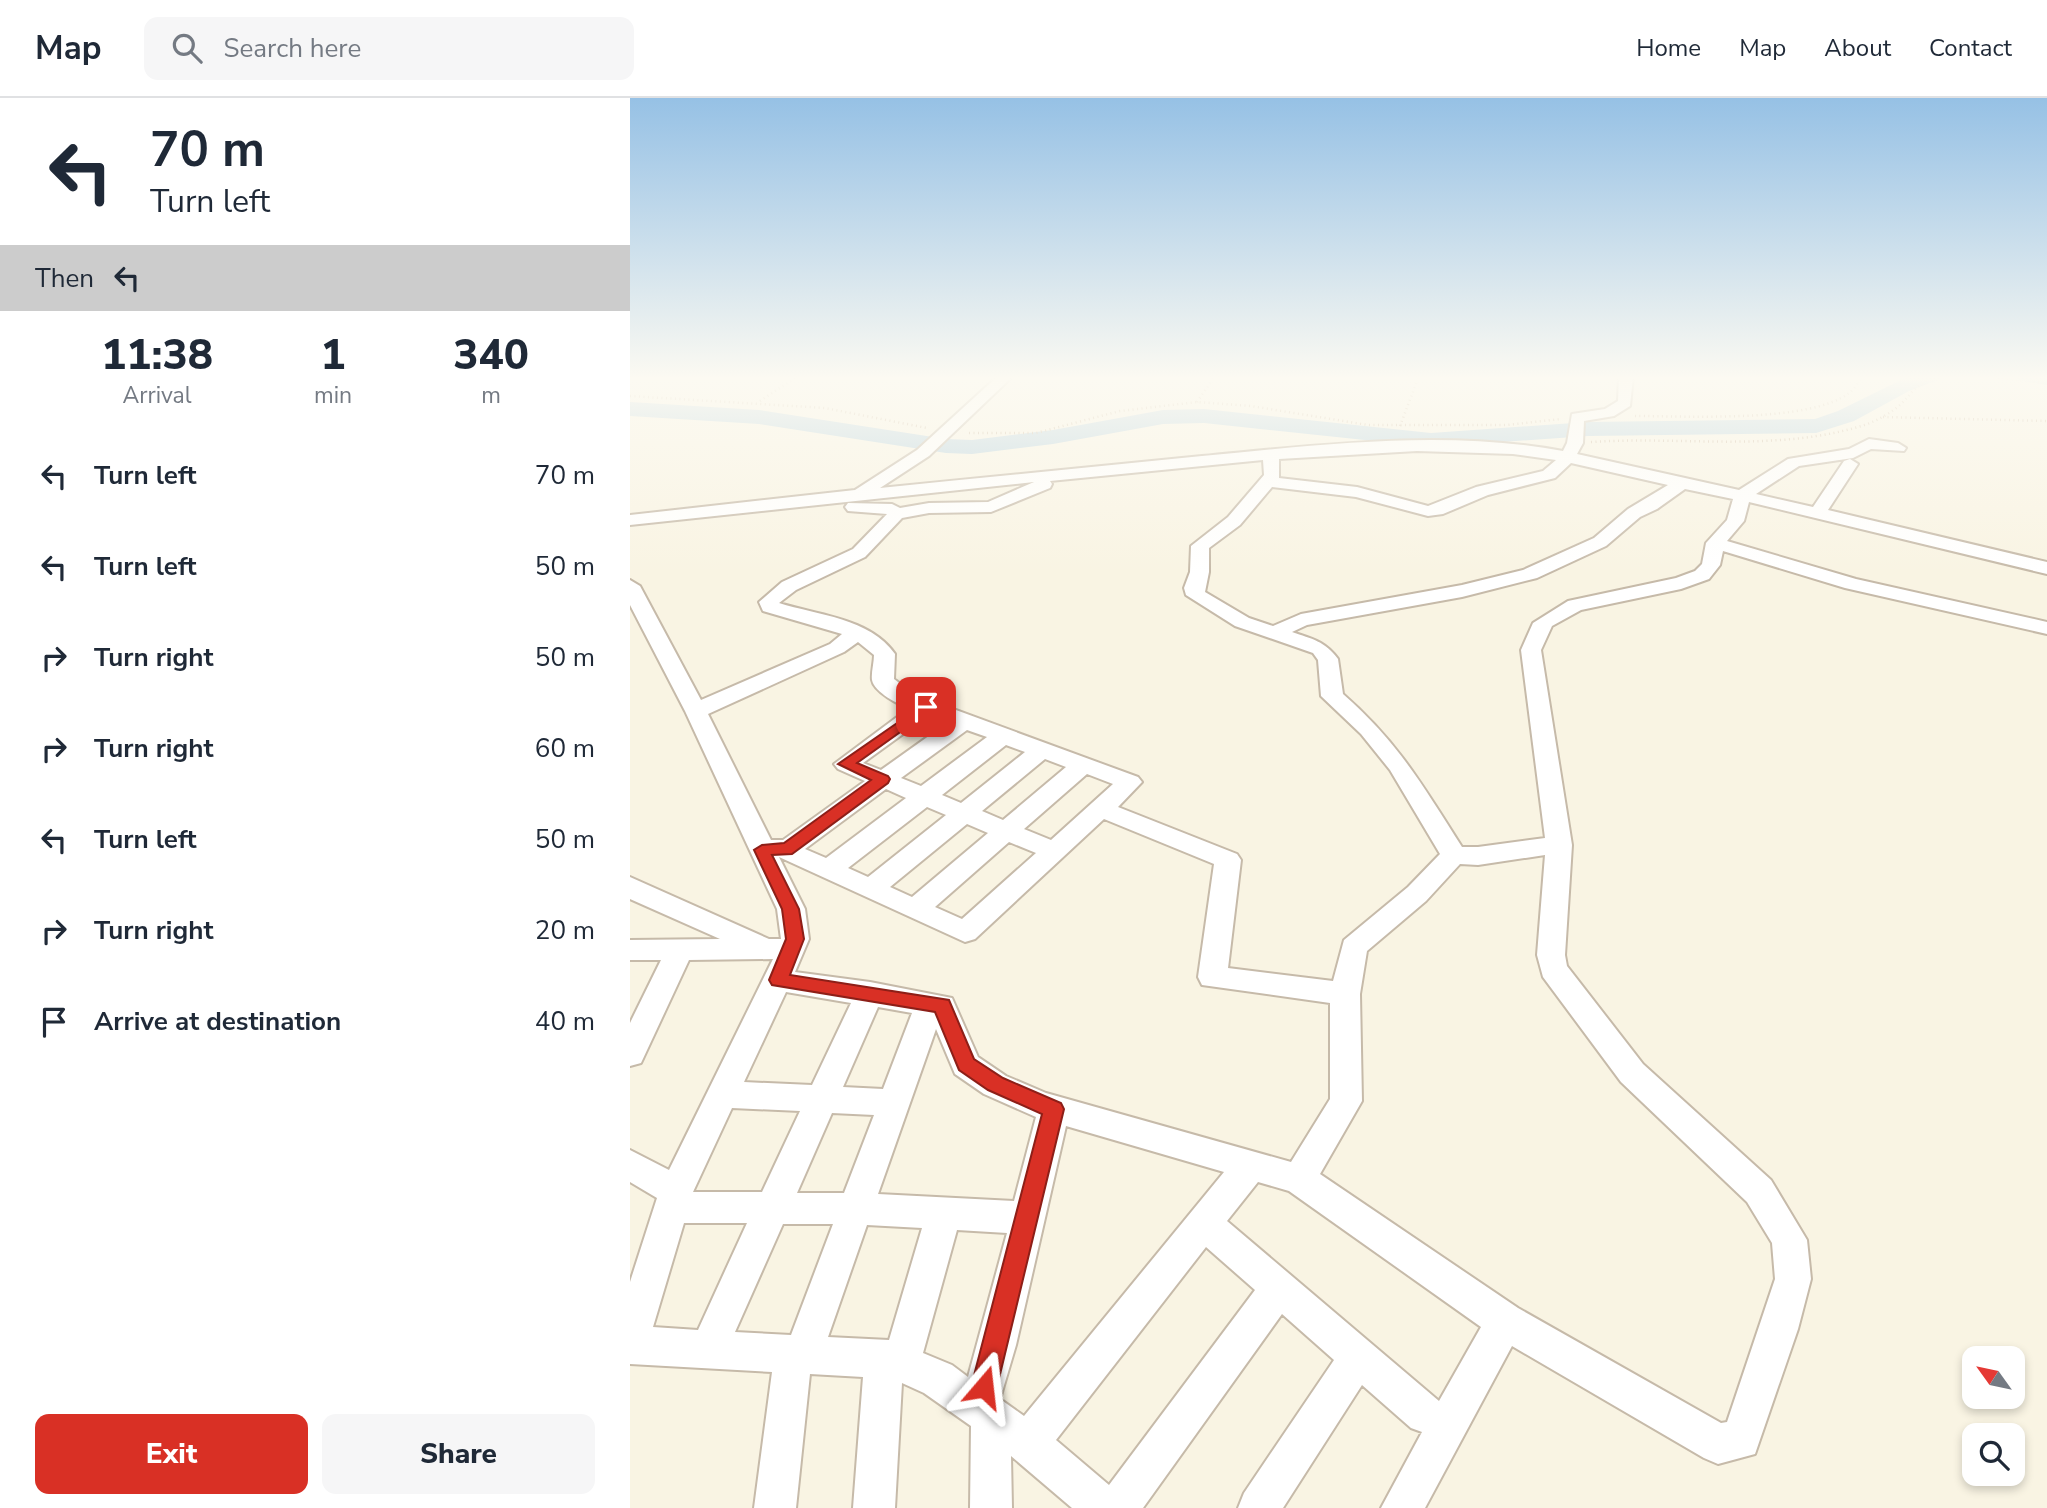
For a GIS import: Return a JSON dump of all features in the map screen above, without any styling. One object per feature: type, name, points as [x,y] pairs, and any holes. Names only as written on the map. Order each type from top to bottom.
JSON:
[{"type":"street","points":[[858,494],[923,453],[934,442]]},
{"type":"street","points":[[1267,481],[1357,492],[1416,509],[1437,510],[1482,491],[1549,475],[1571,451],[1572,442]]},
{"type":"street","points":[[778,980],[942,1006],[966,1065],[995,1084],[1054,1109],[1298,1179],[1505,1321],[1718,1444],[1741,1440],[1793,1279],[1789,1240],[1759,1191],[1632,1073],[1553,969],[1551,955],[1559,845],[1531,650],[1543,623],[1575,605],[1681,583],[1702,575],[1711,565],[1715,543],[1735,521],[1742,496],[1794,462],[1853,453],[1869,444],[1898,448]]},
{"type":"street","points":[[630,520],[858,494],[1271,455],[1471,447],[1571,451],[1682,483],[2047,568]]},
{"type":"street","points":[[1271,455],[1272,476],[1234,521],[1200,546],[1203,561],[1194,588],[1196,596],[1242,622],[1320,649],[1328,659],[1332,696],[1369,729],[1392,758],[1454,855]]},
{"type":"street","points":[[1817,513],[1850,464]]},
{"type":"street","points":[[774,850],[828,870],[965,932],[1130,782],[907,701],[883,681],[885,654],[874,641],[858,633],[770,607],[769,602],[803,578],[858,554],[896,513],[991,507],[1068,474]]},
{"type":"street","points":[[1276,632],[1301,620],[1462,591],[1530,574],[1600,542],[1634,513],[1651,505],[1682,483]]},
{"type":"street","points":[[802,500],[832,506],[892,509],[896,513]]},
{"type":"street","points":[[1715,543],[1852,584],[2047,628]]},
{"type":"street","points":[[630,586],[774,850],[791,909],[795,939],[780,949],[630,950]]},
{"type":"street","points":[[696,711],[837,648],[858,633]]},
{"type":"street","points":[[926,707],[846,764],[1055,851]]},
{"type":"street","points":[[774,850],[964,721]]},
{"type":"street","points":[[828,870],[1003,736]]},
{"type":"street","points":[[870,889],[1042,750]]},
{"type":"street","points":[[915,909],[1083,765]]},
{"type":"street","points":[[1101,809],[1228,860],[1212,977],[1345,994]]},
{"type":"street","points":[[1298,1179],[1346,1101],[1345,994],[1354,947],[1418,894],[1454,855],[1478,856],[1559,845]]},
{"type":"street","points":[[630,886],[647,897],[780,949]]},
{"type":"street","points":[[780,949],[778,980],[673,1199],[630,1343],[893,1362],[937,1379],[1028,1443],[1104,1508]]},
{"type":"street","points":[[630,1054],[680,950]]},
{"type":"street","points":[[708,1350],[870,993]]},
{"type":"street","points":[[775,1508],[798,1355],[856,1209],[930,1004]]},
{"type":"street","points":[[723,1094],[894,1103]]},
{"type":"street","points":[[991,1508],[984,1413],[996,1345],[1054,1109]]},
{"type":"street","points":[[630,1164],[673,1199],[772,1209],[856,1209],[1027,1218]]},
{"type":"street","points":[[1028,1443],[1250,1166]]},
{"type":"street","points":[[874,1508],[893,1362],[944,1214]]},
{"type":"street","points":[[1204,1223],[1425,1413]]},
{"type":"street","points":[[1118,1508],[1279,1287]]},
{"type":"street","points":[[1402,1508],[1505,1321]]},
{"type":"street","points":[[1259,1508],[1359,1356]]},
{"type":"path","points":[[1571,451],[1618,442]]},
{"type":"waterway","points":[[919,442],[972,447],[1014,442]]},
{"type":"route","points":[[926,707],[846,764],[882,779],[786,850],[762,850],[791,909],[795,939],[778,980],[942,1006],[966,1065],[995,1084],[1054,1109],[984,1387]]}]
